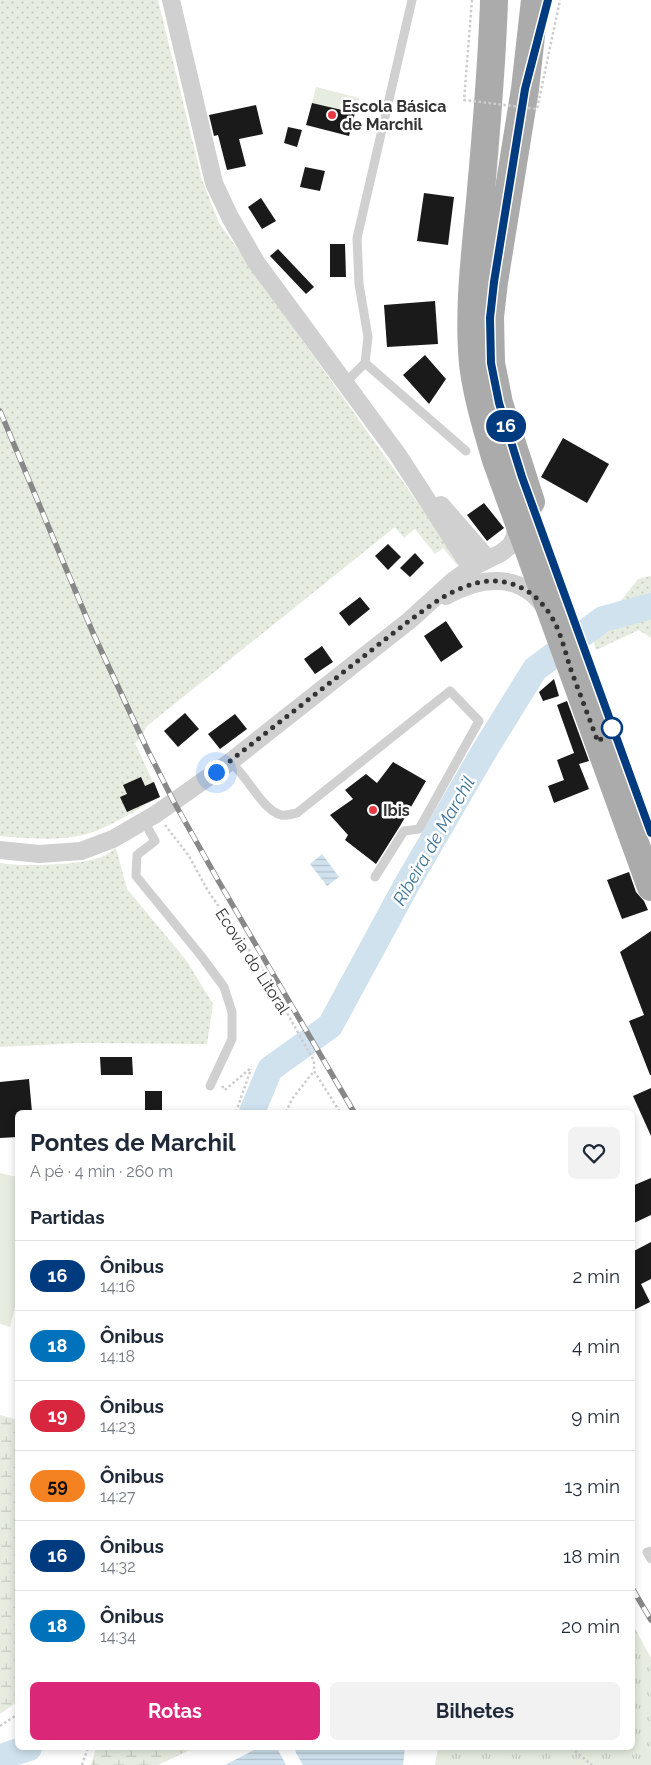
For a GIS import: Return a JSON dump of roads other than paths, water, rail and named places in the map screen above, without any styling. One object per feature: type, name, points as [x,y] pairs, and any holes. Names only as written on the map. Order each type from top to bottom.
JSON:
[{"type":"main road","points":[[494,0],[491,71],[472,287],[472,349],[482,412],[496,460],[516,517],[563,621]]},
{"type":"main road","points":[[491,71],[506,0]]},
{"type":"main road","points":[[535,0],[525,89],[494,282],[490,318],[491,363],[499,403],[563,621],[651,887]]},
{"type":"main road","points":[[525,89],[548,0]]},
{"type":"main road","points":[[579,666],[650,826]]},
{"type":"street","points":[[171,0],[214,183],[230,217],[256,262],[398,455],[488,559]]},
{"type":"street","points":[[398,455],[471,568]]},
{"type":"street","points":[[0,850],[39,854],[81,850],[113,839],[150,818],[230,762],[410,620],[454,580],[511,545],[515,536],[516,517]]},
{"type":"street","points":[[410,620],[462,587],[481,582],[500,581],[514,584],[527,590],[563,621]]},
{"type":"lane","points":[[344,383],[365,362],[368,337],[359,284],[357,238],[412,0]]},
{"type":"lane","points":[[365,362],[466,451]]},
{"type":"lane","points":[[230,762],[238,768],[270,810],[282,816],[297,812],[450,690],[479,721],[418,829],[404,831],[375,877]]},
{"type":"lane","points":[[150,818],[155,841],[137,855],[136,876],[224,987],[232,1012],[232,1039],[210,1086]]},
{"type":"lane","points":[[651,1551],[647,1552],[651,1559]]},
{"type":"water","points":[[322,854],[339,877],[327,886],[310,864]]},
{"type":"water","points":[[254,1750],[278,1750],[286,1765],[225,1765]]},
{"type":"water","points":[[295,1750],[405,1750],[403,1765],[303,1765]]},
{"type":"waterway","name":"Ribeira de Marchil","points":[[253,1110],[270,1069],[330,1026],[407,884],[486,748],[535,669],[603,619],[651,606]]},
{"type":"waterway","name":"Ribeira de Marchil","points":[[4,1765],[7,1755],[23,1750]]},
{"type":"railway","points":[[0,411],[93,633],[148,751],[219,882],[353,1110]]},
{"type":"railway","points":[[635,1593],[651,1620]]},
{"type":"place","name":"Escola Básica de Marchil","points":[[332,115]]},
{"type":"place","name":"Ibis","points":[[373,810]]}]
